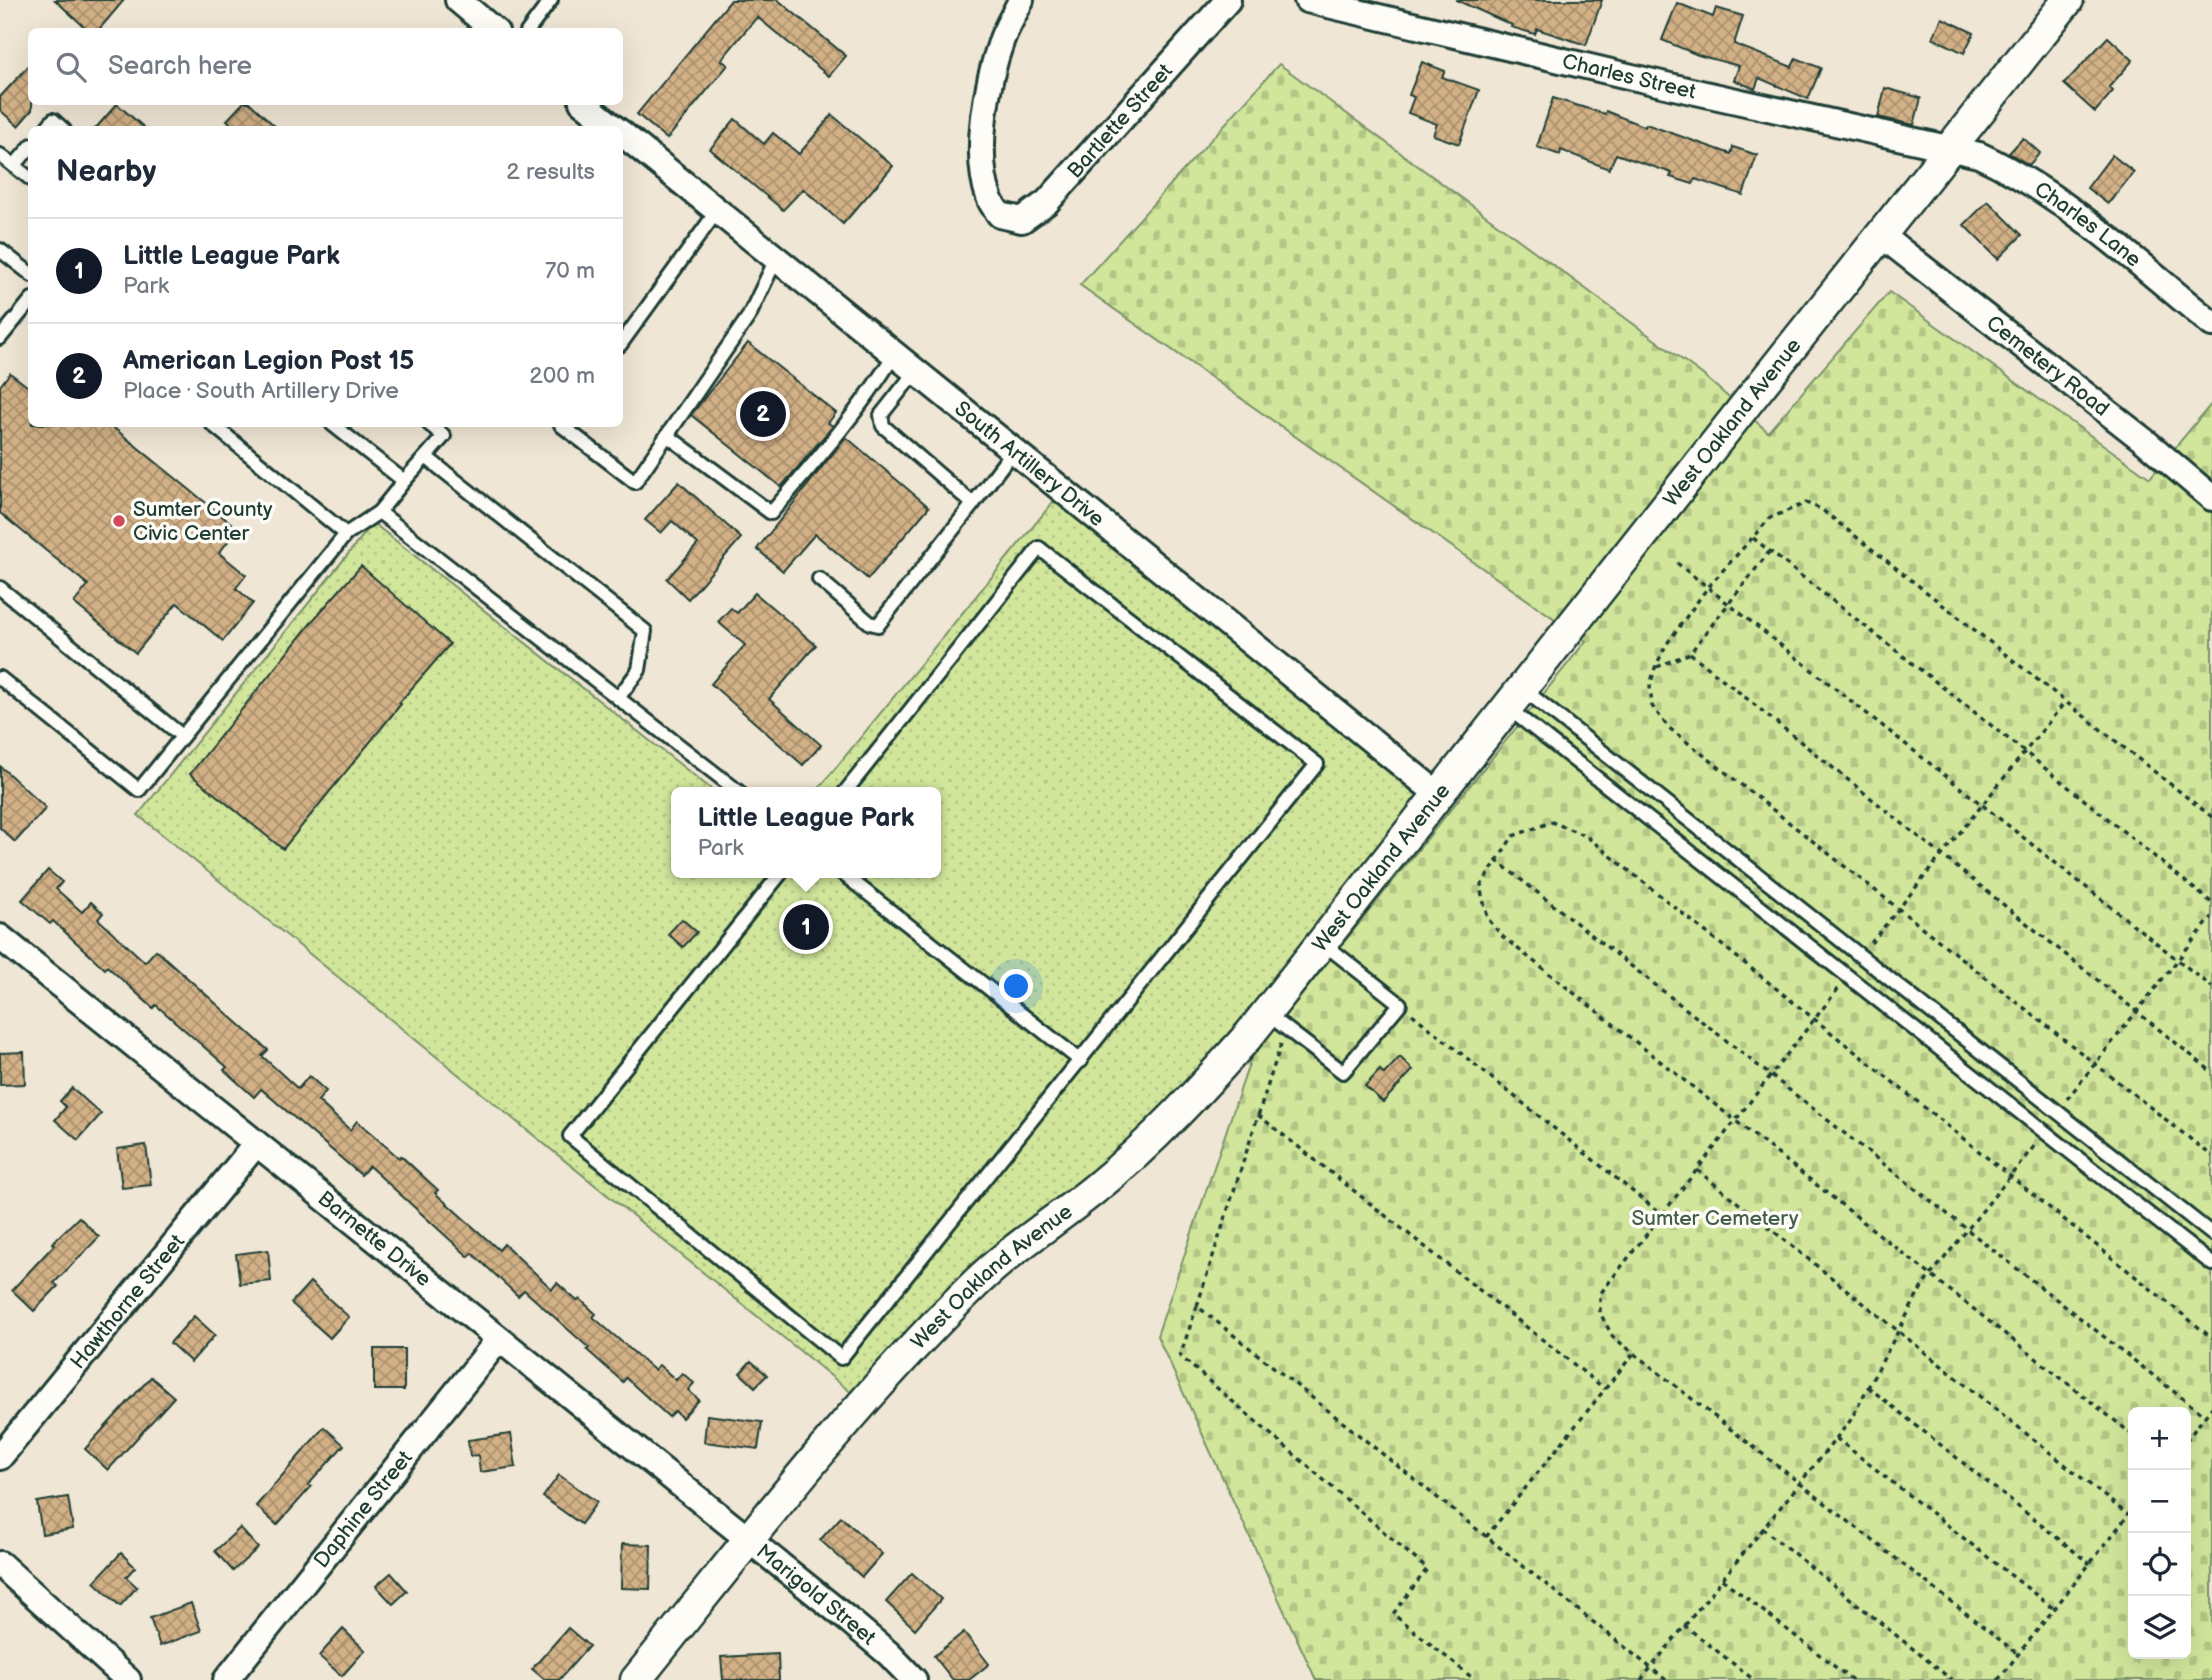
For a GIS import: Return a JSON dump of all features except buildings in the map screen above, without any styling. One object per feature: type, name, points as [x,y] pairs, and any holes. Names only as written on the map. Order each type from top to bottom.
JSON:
[{"type":"street","points":[[458,0],[491,28]]},
{"type":"street","name":"Bartlette Street","points":[[1021,0],[1003,37],[992,73],[984,125],[985,183],[989,200],[1000,215],[1022,220],[1047,202],[1228,0]]},
{"type":"street","name":"Charles Street","points":[[1307,0],[1687,90],[1951,148]]},
{"type":"street","name":"West Oakland Avenue","points":[[636,1680],[841,1427],[928,1331],[979,1280],[1097,1188],[1277,1022],[1322,942],[2068,0]]},
{"type":"street","name":"South Artillery Drive","points":[[586,105],[612,126]]},
{"type":"street","name":"South Artillery Drive","points":[[623,135],[1439,794]]},
{"type":"street","name":"Charles Lane","points":[[1951,148],[1979,155],[2004,167],[2055,200],[2212,324]]},
{"type":"street","name":"Cemetery Road","points":[[1881,235],[2147,443],[2212,498]]},
{"type":"street","name":"Barnette Drive","points":[[5,950],[256,1144],[749,1540]]},
{"type":"street","name":"Hawthorne Street","points":[[0,1457],[256,1144]]},
{"type":"street","name":"Daphine Street","points":[[226,1680],[499,1339]]},
{"type":"street","name":"Marigold Street","points":[[749,1540],[889,1654],[914,1680]]},
{"type":"street","points":[[0,1564],[128,1680]]},
{"type":"lane","points":[[530,28],[551,0]]},
{"type":"lane","points":[[14,166],[28,150]]},
{"type":"lane","points":[[0,155],[28,177]]},
{"type":"lane","points":[[623,341],[717,211]]},
{"type":"lane","points":[[0,250],[28,272]]},
{"type":"lane","points":[[563,427],[635,482],[749,316],[776,259]]},
{"type":"lane","points":[[0,338],[28,304]]},
{"type":"lane","points":[[668,436],[771,513],[835,438],[879,380],[894,355]]},
{"type":"lane","points":[[915,372],[881,415],[883,426],[973,504]]},
{"type":"lane","points":[[216,427],[346,534]]},
{"type":"lane","points":[[336,427],[404,481]]},
{"type":"lane","points":[[0,678],[139,790],[346,534],[379,512],[444,436],[433,427]]},
{"type":"lane","points":[[819,579],[870,623],[878,625],[1013,452]]},
{"type":"lane","points":[[426,457],[645,631],[639,670],[618,698]]},
{"type":"lane","points":[[379,512],[733,787]]},
{"type":"lane","points":[[776,878],[570,1136],[841,1358],[1317,764],[1039,548],[849,787]]},
{"type":"lane","points":[[0,588],[182,736]]},
{"type":"lane","points":[[1515,698],[1860,956],[2212,1234]]},
{"type":"lane","points":[[1515,698],[1847,976],[2212,1264]]},
{"type":"lane","points":[[848,878],[1081,1061]]},
{"type":"lane","points":[[1277,1022],[1343,1072],[1399,1004],[1322,942]]},
{"type":"path","points":[[2212,817],[1821,509],[1806,503],[1770,518],[1708,587],[1666,645],[1650,686],[1652,706],[1668,727],[2212,1156]]},
{"type":"path","points":[[1753,538],[2212,902]]},
{"type":"path","points":[[1655,668],[1690,653],[1769,551]]},
{"type":"path","points":[[1677,563],[2212,987]]},
{"type":"path","points":[[1690,653],[2212,1072]]},
{"type":"path","points":[[1860,956],[2065,702]]},
{"type":"path","points":[[2128,1431],[1737,1119],[1503,937],[1488,919],[1480,887],[1513,836],[1552,822],[1586,836],[2212,1338]]},
{"type":"path","points":[[1496,860],[2205,1416]]},
{"type":"path","points":[[2057,1111],[2212,918]]},
{"type":"path","points":[[1847,976],[1600,1294],[1600,1312],[1613,1337],[2018,1654]]},
{"type":"path","points":[[1399,1004],[1662,1215]]},
{"type":"path","points":[[1277,1022],[1282,1040],[1180,1356],[1427,1569],[1393,1614],[1475,1680]]},
{"type":"path","points":[[1258,1115],[1605,1389]]},
{"type":"path","points":[[1641,1680],[1850,1421],[1932,1274],[2045,1132]]},
{"type":"path","points":[[1697,1170],[2128,1515],[1998,1680]]},
{"type":"path","points":[[1197,1306],[1666,1680]]},
{"type":"path","points":[[1486,1536],[1634,1353]]},
{"type":"path","points":[[1868,1387],[2090,1564]]},
{"type":"path","points":[[2191,1434],[2212,1407]]},
{"type":"path","points":[[1836,1438],[2054,1609]]},
{"type":"path","points":[[1762,1528],[1952,1680]]},
{"type":"path","points":[[1722,1579],[1852,1680]]},
{"type":"path","points":[[1684,1625],[1754,1680]]},
{"type":"green space","name":"Sumter Cemetery","points":[[1279,64],[1703,375],[1768,432],[1889,292],[2150,478],[2212,403],[2212,1680],[1316,1680],[1157,1336],[1251,1058],[1586,641],[1080,285]]},
{"type":"green space","points":[[1062,491],[1439,795],[1249,1035],[863,1402],[138,815],[373,523],[709,787],[671,787],[671,878],[941,878],[941,787],[820,787]]},
{"type":"place","name":"American Legion Post 15","points":[[763,414]]},
{"type":"place","name":"Sumter County Civic Center","points":[[119,521]]},
{"type":"place","name":"Little League Park","points":[[806,927]]}]
